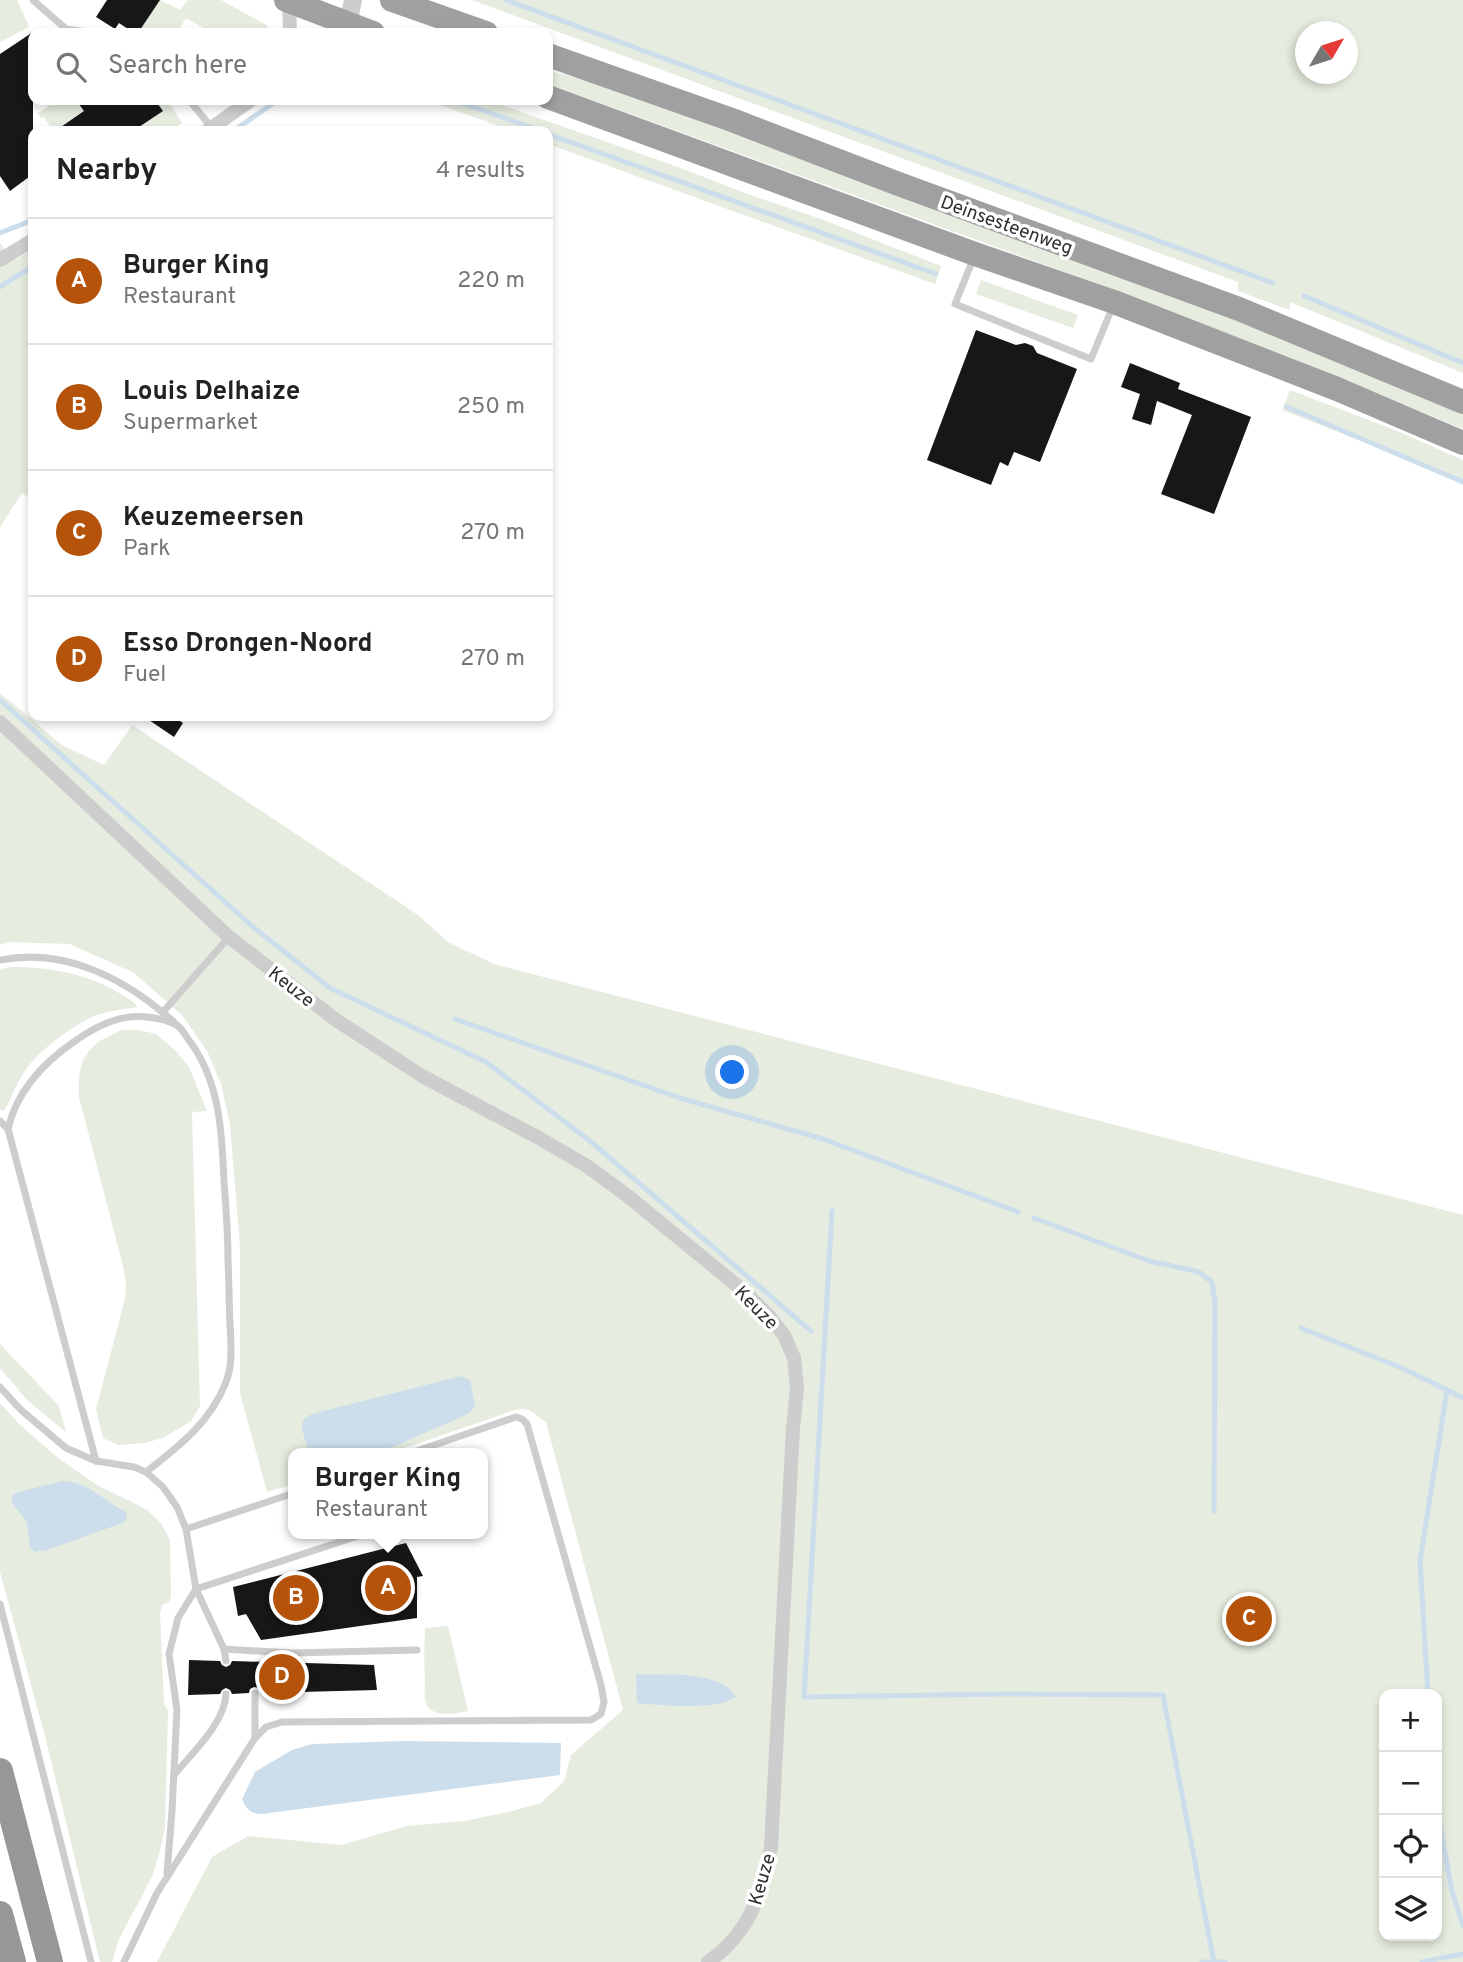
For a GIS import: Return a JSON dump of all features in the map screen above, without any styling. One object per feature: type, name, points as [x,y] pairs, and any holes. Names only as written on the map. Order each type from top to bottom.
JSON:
[{"type":"highway","points":[[288,0],[346,19],[363,28]]},
{"type":"highway","points":[[392,0],[472,28]]},
{"type":"highway","name":"Deinsesteenweg","points":[[553,57],[732,120],[1239,309],[1463,402]]},
{"type":"highway","name":"Deinsesteenweg","points":[[553,99],[975,254],[1114,302],[1326,384],[1463,443]]},
{"type":"highway","points":[[0,1771],[50,1962]]},
{"type":"highway","points":[[0,1914],[13,1962]]},
{"type":"street","points":[[288,0],[290,28]]},
{"type":"street","points":[[215,126],[244,105]]},
{"type":"street","points":[[0,260],[28,243]]},
{"type":"street","name":"Keuze","points":[[0,722],[229,937],[371,1045],[422,1076],[587,1166],[746,1293],[784,1335],[794,1358],[797,1388],[771,1847],[765,1881],[753,1911],[734,1938],[708,1962]]},
{"type":"lane","points":[[33,0],[65,28]]},
{"type":"lane","points":[[192,105],[206,126]]},
{"type":"lane","points":[[975,254],[955,304],[1091,359],[1114,302]]},
{"type":"lane","points":[[163,1012],[229,937]]},
{"type":"lane","points":[[0,960],[57,959],[84,966],[128,986],[179,1027],[197,1051],[212,1086],[221,1127],[228,1243],[231,1356],[228,1379],[217,1403],[196,1430],[145,1472]]},
{"type":"lane","points":[[96,1461],[8,1129],[17,1104],[40,1069],[64,1048],[89,1032],[134,1015],[155,1018],[179,1027]]},
{"type":"lane","points":[[0,1121],[8,1129]]},
{"type":"lane","points":[[0,1387],[21,1410],[66,1448],[96,1461],[134,1467],[145,1472],[163,1487],[177,1507],[186,1529],[196,1589],[224,1648],[226,1661]]},
{"type":"lane","points":[[124,1962],[166,1877],[255,1738],[266,1727],[282,1722],[591,1720],[601,1714],[604,1702],[601,1685],[527,1424],[516,1418],[426,1448]]},
{"type":"lane","points":[[186,1529],[288,1495]]},
{"type":"lane","points":[[166,1877],[177,1710],[169,1654],[178,1618],[196,1589],[349,1539]]},
{"type":"lane","points":[[0,1604],[91,1962]]},
{"type":"lane","points":[[224,1648],[291,1654],[417,1650]]},
{"type":"lane","points":[[254,1651],[254,1662]]},
{"type":"lane","points":[[255,1693],[255,1738]]},
{"type":"lane","points":[[174,1776],[219,1720],[226,1703],[226,1694]]},
{"type":"shaded area","points":[[0,0],[17,0],[29,27],[0,42]]},
{"type":"shaded area","points":[[160,0],[180,10],[188,0],[221,0],[268,26],[204,28],[186,18],[180,28],[141,28]]},
{"type":"shaded area","points":[[472,0],[1463,0],[1463,373],[1290,302],[1290,310],[1238,291],[1238,282]]},
{"type":"shaded area","points":[[553,71],[592,82],[1258,326],[1463,411],[1463,429],[1120,292],[553,86]]},
{"type":"shaded area","points":[[50,105],[80,105],[84,106],[92,116],[70,121],[62,126],[50,126],[38,113]]},
{"type":"shaded area","points":[[158,105],[170,105],[182,123],[178,126],[140,126],[162,111]]},
{"type":"shaded area","points":[[440,105],[501,105],[678,167],[941,266],[935,284],[553,146],[553,126],[499,126]]},
{"type":"shaded area","points":[[0,243],[13,261],[28,252],[28,497],[22,493],[0,527]]},
{"type":"shaded area","points":[[981,280],[1078,315],[1073,328],[976,294]]},
{"type":"shaded area","points":[[1290,390],[1395,430],[1463,460],[1463,484],[1282,410]]},
{"type":"shaded area","points":[[0,694],[28,716],[28,721],[34,721],[62,745],[104,765],[132,725],[418,915],[448,942],[494,964],[1463,1215],[1463,1962],[157,1962],[212,1857],[248,1836],[341,1845],[407,1826],[465,1821],[541,1803],[564,1781],[571,1755],[623,1710],[546,1422],[532,1412],[525,1409],[515,1410],[405,1448],[288,1448],[288,1486],[267,1492],[240,1393],[240,1247],[230,1124],[221,1084],[207,1051],[182,1015],[134,973],[70,944],[8,942],[0,945]]},
{"type":"shaded area","points":[[40,968],[81,976],[121,994],[137,1007],[94,1016],[56,1040],[33,1060],[3,1111],[0,1110],[0,969]]},
{"type":"shaded area","points":[[122,1030],[156,1034],[176,1051],[189,1067],[207,1111],[192,1112],[200,1406],[191,1421],[163,1438],[118,1445],[103,1438],[96,1409],[125,1299],[126,1281],[79,1097],[79,1084],[82,1063],[92,1047]]},
{"type":"shaded area","points":[[0,1344],[59,1406],[66,1432],[28,1401],[0,1368]]},
{"type":"shaded area","points":[[0,1403],[20,1425],[58,1458],[97,1485],[146,1509],[161,1523],[170,1540],[171,1596],[169,1602],[162,1605],[160,1613],[164,1704],[168,1711],[165,1828],[152,1877],[119,1939],[112,1962],[100,1962],[45,1736],[0,1572]]},
{"type":"shaded area","points":[[448,1626],[468,1711],[443,1714],[431,1710],[425,1700],[425,1628]]},
{"type":"water","points":[[461,1376],[470,1380],[475,1407],[468,1414],[390,1448],[307,1448],[302,1429],[303,1420],[312,1414]]},
{"type":"water","points":[[62,1481],[88,1488],[126,1512],[125,1522],[35,1552],[30,1548],[27,1522],[12,1503],[12,1496]]},
{"type":"water","points":[[636,1674],[705,1678],[729,1688],[736,1697],[702,1706],[637,1703]]},
{"type":"water","points":[[403,1741],[561,1743],[560,1775],[262,1814],[249,1810],[242,1799],[255,1772],[292,1750],[312,1744]]},
{"type":"building","points":[[107,0],[160,0],[141,28],[126,28],[119,23],[113,28],[96,17]]},
{"type":"building","points":[[28,35],[28,105],[33,105],[33,126],[28,126],[28,178],[10,191],[0,176],[0,54]]},
{"type":"building","points":[[80,105],[159,105],[163,111],[140,126],[62,126],[84,111]]},
{"type":"building","points":[[976,330],[1016,345],[1025,343],[1033,346],[1037,353],[1077,369],[1040,462],[1014,452],[1008,466],[1000,462],[991,485],[927,460]]},
{"type":"building","points":[[1130,363],[1180,383],[1178,389],[1251,417],[1214,514],[1161,494],[1192,415],[1157,401],[1151,425],[1132,419],[1140,394],[1121,387]]},
{"type":"building","points":[[150,721],[183,723],[174,737]]},
{"type":"building","points":[[406,1543],[423,1576],[417,1577],[417,1618],[261,1640],[246,1614],[238,1616],[233,1587]]},
{"type":"building","points":[[189,1660],[220,1661],[226,1667],[232,1661],[374,1665],[377,1690],[261,1693],[259,1688],[254,1687],[249,1693],[232,1694],[226,1688],[220,1694],[188,1695]]},
{"type":"waterway","points":[[506,0],[1273,283]]},
{"type":"waterway","points":[[240,126],[271,105]]},
{"type":"waterway","points":[[467,105],[527,126]]},
{"type":"waterway","points":[[553,136],[936,274]]},
{"type":"waterway","points":[[0,233],[28,222]]},
{"type":"waterway","points":[[0,287],[28,269]]},
{"type":"waterway","points":[[1304,296],[1463,363]]},
{"type":"waterway","points":[[1287,407],[1463,482]]},
{"type":"waterway","points":[[0,700],[253,927],[330,988],[486,1062],[590,1141],[811,1331]]},
{"type":"waterway","points":[[455,1019],[680,1098],[823,1139],[1018,1212]]},
{"type":"waterway","points":[[832,1211],[804,1697],[1163,1695],[1214,1962]]},
{"type":"waterway","points":[[1034,1218],[1149,1261],[1199,1272],[1212,1282],[1215,1303],[1214,1511]]},
{"type":"waterway","points":[[1301,1328],[1402,1368],[1447,1390],[1420,1561],[1428,1689]]},
{"type":"waterway","points":[[1447,1390],[1463,1398]]},
{"type":"waterway","points":[[1438,1815],[1452,1891],[1463,1926]]},
{"type":"waterway","points":[[1422,1962],[1463,1954]]},
{"type":"waterway","points":[[1202,1962],[1225,1962]]},
{"type":"place","name":"Burger King","points":[[388,1588]]},
{"type":"place","name":"Louis Delhaize","points":[[296,1598]]},
{"type":"place","name":"Keuzemeersen","points":[[1249,1619]]},
{"type":"place","name":"Esso Drongen-Noord","points":[[282,1677]]}]
